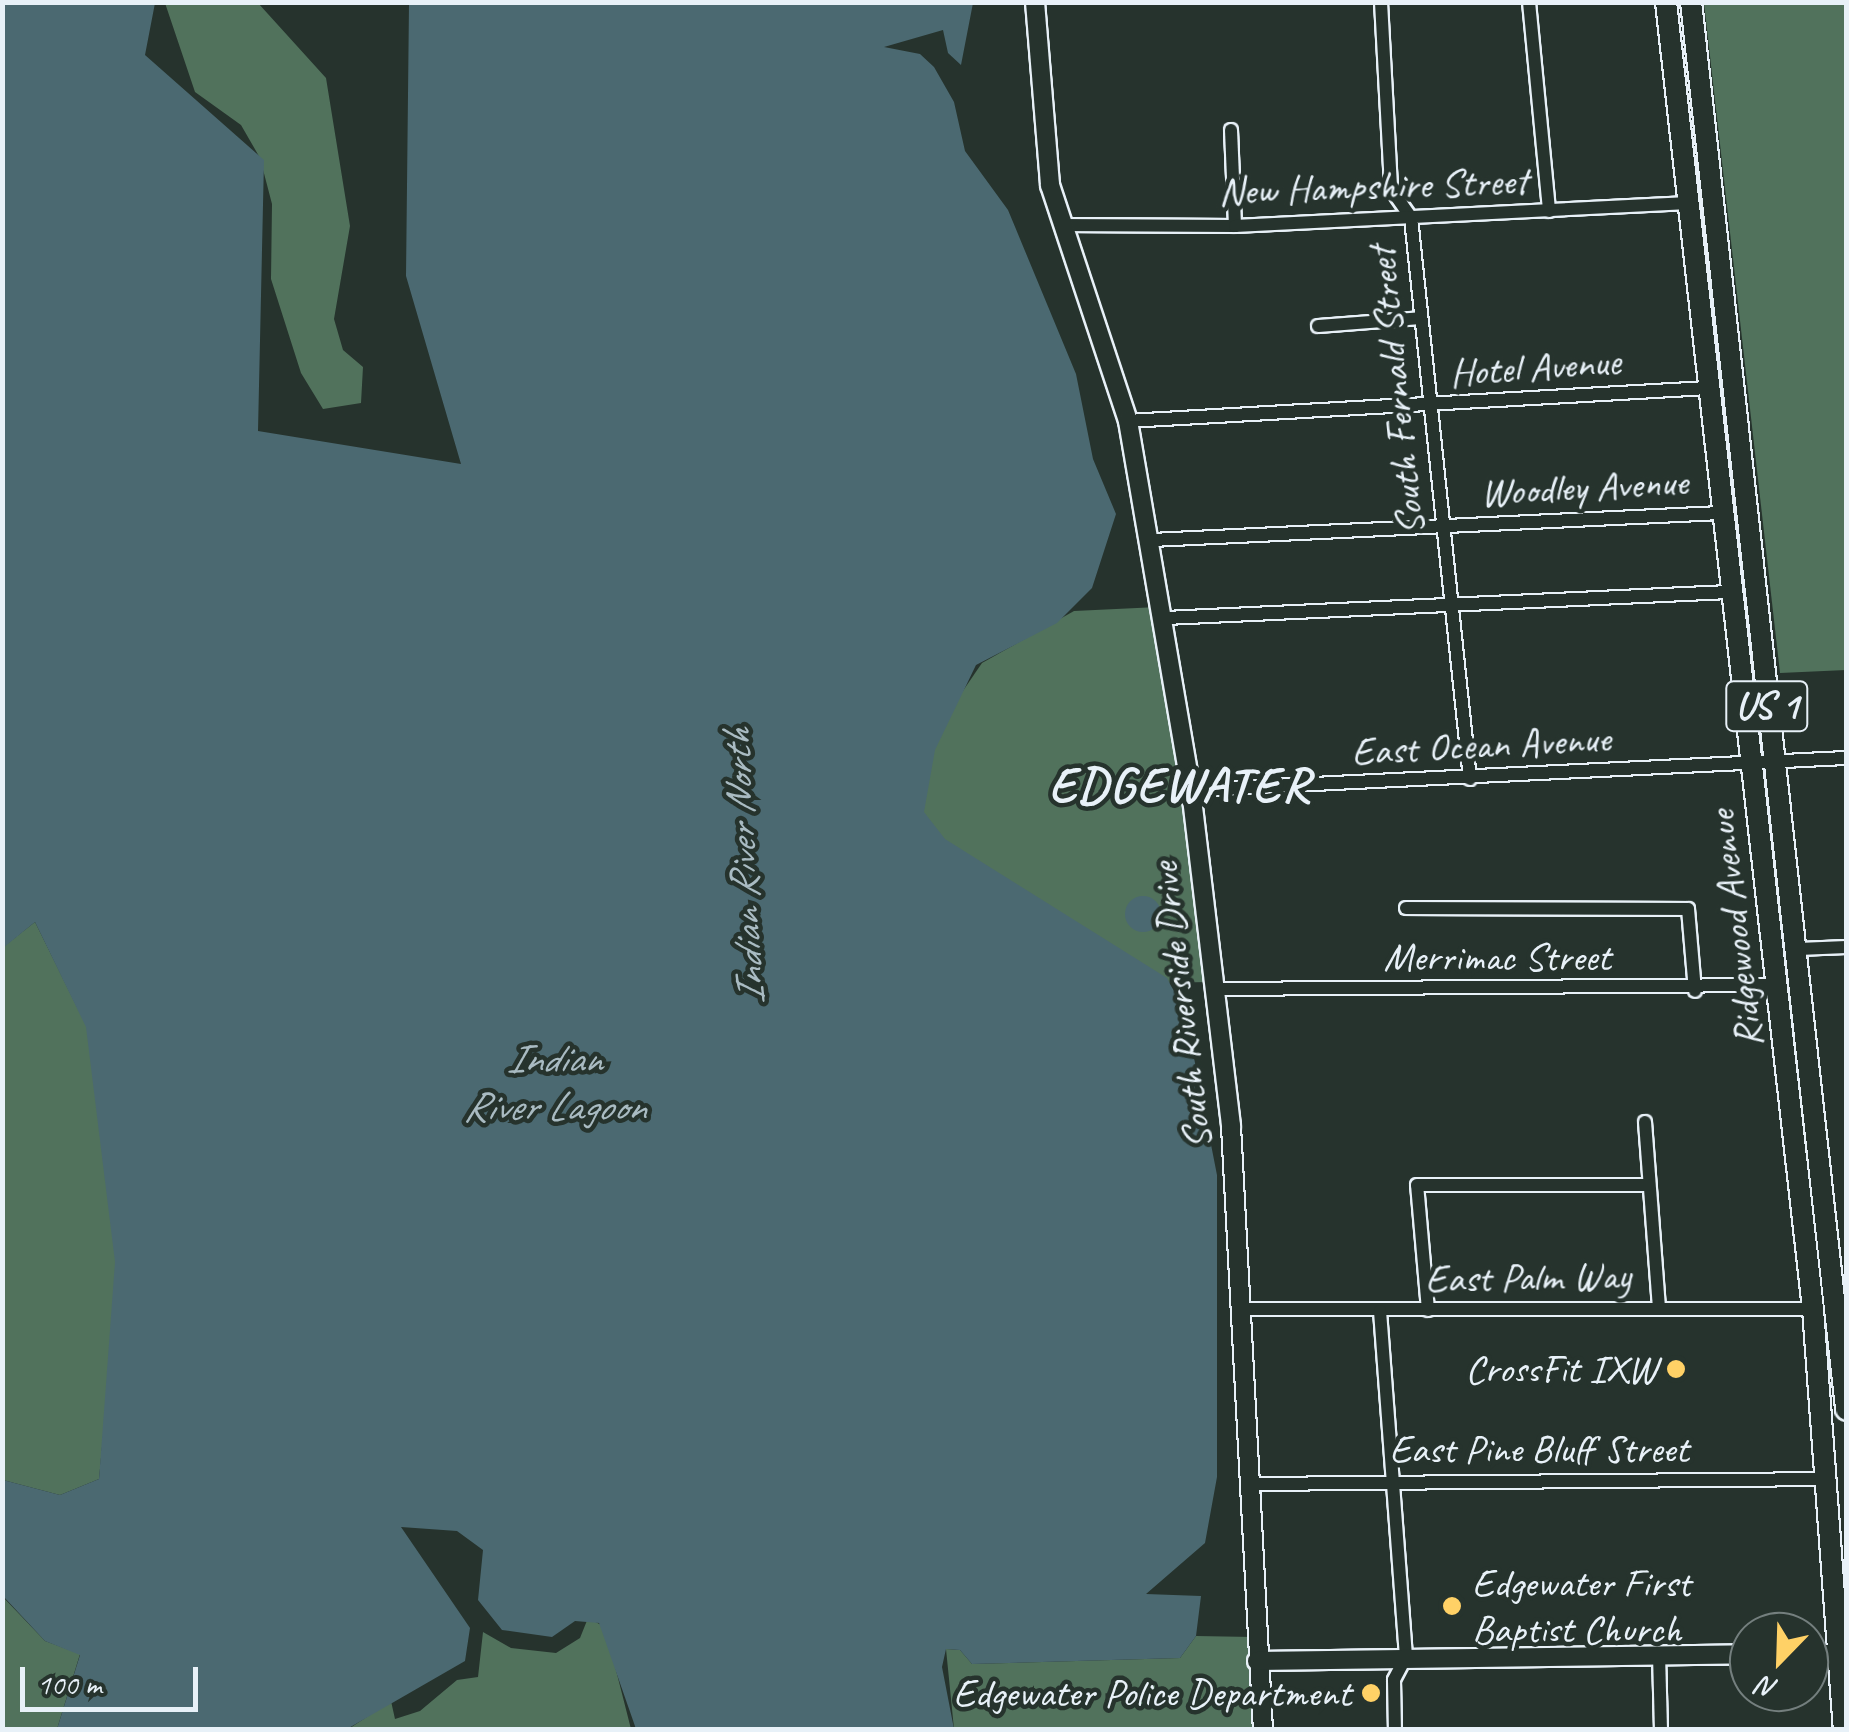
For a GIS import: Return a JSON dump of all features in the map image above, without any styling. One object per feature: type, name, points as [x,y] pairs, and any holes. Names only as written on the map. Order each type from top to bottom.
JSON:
[{"type":"main road","name":"Ridgewood Avenue","points":[[1691,2],[1774,762],[1799,949],[1846,1409]]},
{"type":"main road","name":"Ridgewood Avenue","points":[[1667,9],[1728,592],[1778,985],[1813,1310],[1844,1654],[1844,1730]]},
{"type":"main road","points":[[1667,9],[1679,33],[1694,164],[1710,181]]},
{"type":"main road","points":[[1688,207],[1702,226],[1715,344],[1728,358]]},
{"type":"main road","points":[[1788,1071],[1799,1084],[1808,1164],[1825,1190]]},
{"type":"main road","points":[[1813,1310],[1828,1324],[1838,1446],[1846,1454]]},
{"type":"street","name":"South Riverside Drive","points":[[1035,2],[1042,122],[1061,225],[1128,421],[1152,540],[1191,790],[1215,989],[1244,1310],[1263,1730]]},
{"type":"street","name":"South Fernald Street","points":[[1381,2],[1391,189],[1411,218],[1470,779]]},
{"type":"street","points":[[1529,2],[1549,211]]},
{"type":"street","points":[[1231,130],[1236,226]]},
{"type":"street","name":"New Hampshire Street","points":[[1061,225],[1236,226],[1688,207]]},
{"type":"street","points":[[1318,326],[1421,318]]},
{"type":"street","name":"Hotel Avenue","points":[[1128,421],[1707,388]]},
{"type":"street","name":"Woodley Avenue","points":[[1152,540],[1720,513]]},
{"type":"street","points":[[1165,618],[1728,592]]},
{"type":"street","name":"East Ocean Avenue","points":[[1191,790],[1846,758]]},
{"type":"street","points":[[1406,908],[1688,909],[1696,991]]},
{"type":"street","points":[[1799,949],[1846,947]]},
{"type":"street","name":"Merrimac Street","points":[[1215,989],[1696,991],[1778,985]]},
{"type":"street","points":[[1646,1122],[1659,1308]]},
{"type":"street","points":[[1428,1310],[1417,1185],[1648,1184]]},
{"type":"street","name":"East Palm Way","points":[[1244,1310],[1813,1310]]},
{"type":"street","points":[[1380,1311],[1406,1657],[1394,1680],[1395,1730]]},
{"type":"street","name":"East Pine Bluff Street","points":[[1250,1484],[1829,1479]]},
{"type":"street","points":[[1659,1654],[1660,1730]]},
{"type":"street","points":[[1257,1661],[1729,1654]]},
{"type":"green space","points":[[165,3],[258,3],[326,78],[350,226],[334,319],[343,350],[363,367],[361,403],[323,409],[301,373],[271,279],[272,204],[260,158],[241,125],[195,92]]},
{"type":"green space","points":[[1704,3],[1846,3],[1846,670],[1780,673]]},
{"type":"green space","points":[[1158,607],[1208,982],[1160,983],[940,846],[907,787],[919,755],[982,663],[1074,611]]},
{"type":"green space","points":[[35,922],[77,1007],[88,1015],[120,1253],[99,1479],[60,1495],[3,1480],[2,948]]},
{"type":"green space","points":[[2,1596],[45,1641],[80,1654],[57,1729],[3,1729]]},
{"type":"green space","points":[[588,1618],[605,1627],[631,1729],[347,1730],[391,1701],[395,1719],[420,1711],[457,1680],[478,1677],[483,1632],[511,1648],[556,1653],[580,1638]]},
{"type":"green space","points":[[1196,1636],[1253,1637],[1256,1729],[954,1729],[946,1649],[960,1650],[972,1664],[1180,1658]]},
{"type":"water","name":"Indian River Lagoon","points":[[3,2],[155,3],[145,55],[264,160],[258,431],[461,464],[406,276],[409,3],[973,3],[961,65],[948,53],[943,30],[884,47],[920,54],[934,67],[954,102],[965,151],[1008,210],[1076,374],[1093,459],[1116,514],[1092,588],[1057,623],[976,665],[935,750],[924,812],[945,839],[1167,978],[1185,1012],[1217,1175],[1217,1477],[1205,1543],[1146,1594],[1201,1596],[1196,1636],[1180,1658],[972,1664],[960,1650],[946,1649],[942,1667],[954,1729],[636,1729],[599,1623],[575,1621],[552,1637],[502,1630],[478,1600],[483,1550],[457,1531],[401,1527],[470,1628],[465,1661],[347,1729],[57,1729],[80,1655],[45,1641],[3,1596],[3,1480],[60,1495],[99,1479],[115,1262],[86,1027],[35,922],[3,948]]},
{"type":"water","points":[[1143,896],[1156,901],[1161,914],[1156,927],[1143,932],[1130,927],[1125,914],[1130,901]]},
{"type":"place","name":"CrossFit IXW","points":[[1676,1369]]},
{"type":"place","name":"Edgewater First Baptist Church","points":[[1452,1606]]},
{"type":"place","name":"Edgewater Police Department","points":[[1371,1693]]},
{"type":"district","name":"EDGEWATER","points":[[1180,785]]},
{"type":"water label","name":"Indian River North","points":[[744,867]]}]
